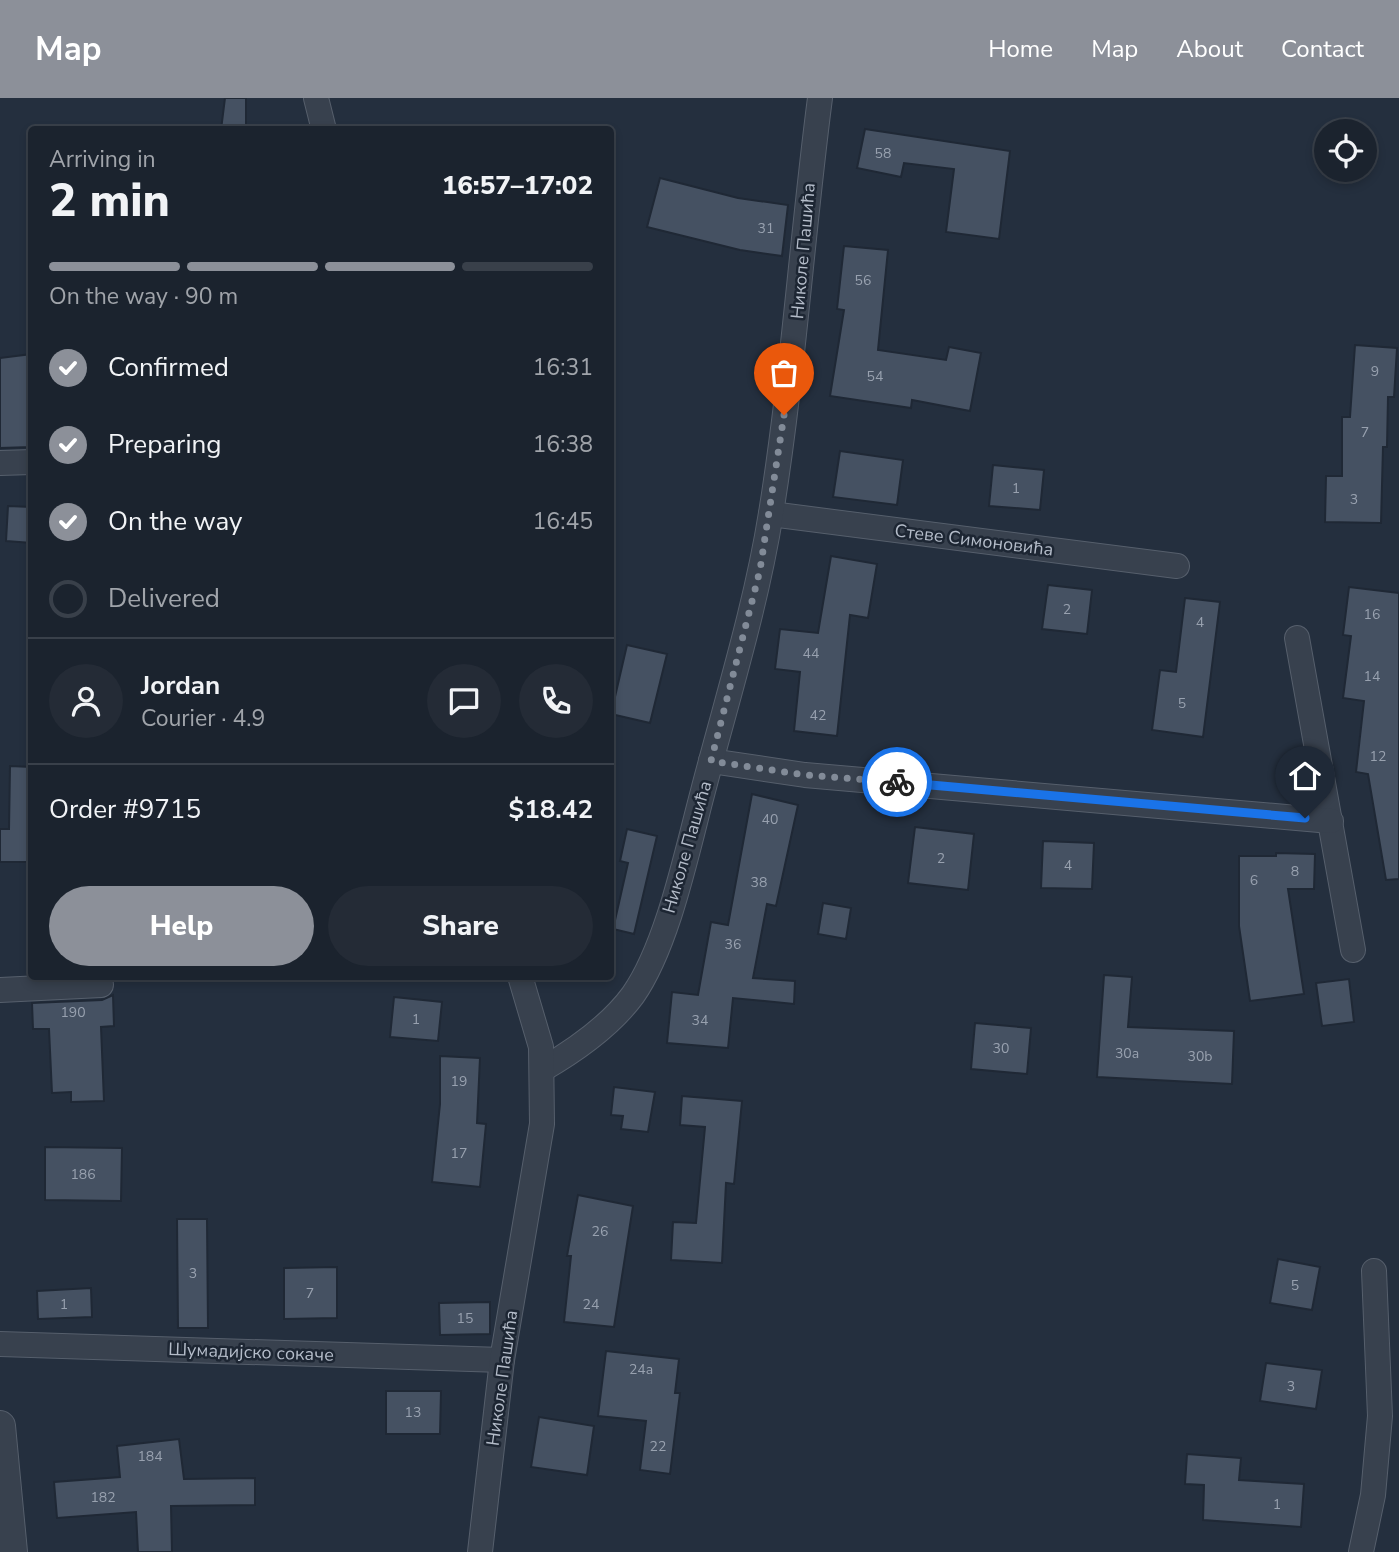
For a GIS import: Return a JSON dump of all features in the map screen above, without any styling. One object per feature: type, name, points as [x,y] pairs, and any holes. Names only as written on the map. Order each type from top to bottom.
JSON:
[{"type":"street","points":[[316,98],[323,126]]},
{"type":"street","name":"Николе Пашића","points":[[480,1552],[502,1360],[542,1124],[543,1069],[569,1054],[615,1015],[632,997],[652,963],[711,761],[747,625],[771,514],[798,316],[808,193],[820,98]]},
{"type":"street","points":[[0,463],[28,463]]},
{"type":"street","name":"Стеве Симоновића","points":[[771,514],[1177,566]]},
{"type":"street","points":[[1297,638],[1353,950]]},
{"type":"street","points":[[711,761],[805,775],[1331,821]]},
{"type":"street","points":[[521,980],[537,1028],[543,1069]]},
{"type":"street","points":[[0,990],[101,985]]},
{"type":"street","points":[[1361,1552],[1373,1496],[1380,1416],[1374,1271]]},
{"type":"street","name":"Шумадијско сокаче","points":[[0,1344],[502,1360]]},
{"type":"street","points":[[0,1426],[12,1552]]},
{"type":"building","points":[[225,98],[246,98],[246,126],[222,126]]},
{"type":"building","points":[[865,129],[1010,151],[999,239],[946,232],[954,169],[904,163],[901,177],[857,168]]},
{"type":"building","points":[[660,178],[738,198],[788,205],[782,256],[740,250],[647,227]]},
{"type":"building","points":[[844,246],[888,250],[878,350],[946,360],[949,347],[981,353],[970,411],[912,400],[911,408],[830,396],[844,310],[837,309]]},
{"type":"building","points":[[1355,345],[1397,348],[1394,397],[1388,397],[1387,447],[1383,447],[1381,523],[1325,522],[1326,476],[1342,476],[1342,417],[1350,417]]},
{"type":"building","points":[[28,354],[28,447],[0,448],[0,358]]},
{"type":"building","points":[[840,451],[903,460],[897,505],[833,497]]},
{"type":"building","points":[[993,465],[1044,470],[1040,510],[989,506]]},
{"type":"building","points":[[8,506],[28,507],[28,543],[6,541]]},
{"type":"building","points":[[831,556],[877,564],[868,618],[850,615],[837,736],[794,731],[800,672],[775,669],[780,629],[818,633]]},
{"type":"building","points":[[1048,585],[1092,590],[1087,634],[1042,629]]},
{"type":"building","points":[[1349,587],[1399,593],[1399,879],[1386,880],[1368,774],[1356,772],[1364,701],[1343,698],[1351,636],[1343,635]]},
{"type":"building","points":[[1185,598],[1220,602],[1203,737],[1152,730],[1160,670],[1176,672]]},
{"type":"building","points":[[627,645],[667,654],[650,723],[614,715],[614,701]]},
{"type":"building","points":[[10,766],[28,767],[28,862],[0,862],[0,829],[9,829]]},
{"type":"building","points":[[752,794],[798,805],[776,906],[767,904],[753,978],[795,981],[794,1004],[733,998],[728,1048],[667,1043],[672,992],[698,995],[711,922],[728,925]]},
{"type":"building","points":[[915,827],[974,834],[968,890],[908,883]]},
{"type":"building","points":[[627,829],[657,836],[634,934],[614,929],[628,863],[620,861]]},
{"type":"building","points":[[1043,841],[1094,843],[1092,889],[1041,888]]},
{"type":"building","points":[[1276,853],[1315,854],[1314,889],[1288,889],[1304,994],[1250,1001],[1239,926],[1239,856],[1276,856]]},
{"type":"building","points":[[823,903],[851,908],[846,939],[818,934]]},
{"type":"building","points":[[1104,975],[1132,977],[1128,1027],[1234,1031],[1232,1084],[1097,1077]]},
{"type":"building","points":[[1349,979],[1354,1022],[1322,1026],[1316,983]]},
{"type":"building","points":[[113,995],[114,1026],[101,1027],[104,1101],[71,1102],[71,1092],[52,1093],[49,1029],[33,1029],[32,1003],[102,1000]]},
{"type":"building","points":[[394,997],[442,1002],[438,1041],[390,1037]]},
{"type":"building","points":[[975,1023],[1031,1028],[1027,1074],[971,1069]]},
{"type":"building","points":[[440,1056],[480,1058],[477,1123],[486,1124],[480,1187],[432,1182],[440,1104]]},
{"type":"building","points":[[614,1087],[655,1092],[648,1132],[621,1129],[623,1116],[611,1115]]},
{"type":"building","points":[[682,1096],[742,1101],[734,1184],[726,1183],[722,1263],[671,1260],[673,1222],[696,1223],[705,1127],[680,1125]]},
{"type":"building","points":[[45,1147],[122,1148],[121,1201],[45,1200]]},
{"type":"building","points":[[578,1195],[633,1206],[614,1327],[564,1322],[571,1256],[567,1256]]},
{"type":"building","points":[[177,1219],[207,1219],[208,1328],[178,1328]]},
{"type":"building","points":[[1278,1259],[1320,1267],[1312,1310],[1270,1303]]},
{"type":"building","points":[[337,1267],[337,1318],[284,1319],[284,1268]]},
{"type":"building","points":[[91,1288],[92,1317],[38,1319],[37,1291]]},
{"type":"building","points":[[490,1302],[490,1334],[440,1335],[439,1303]]},
{"type":"building","points":[[606,1351],[679,1359],[675,1393],[680,1393],[670,1474],[640,1470],[646,1421],[598,1416]]},
{"type":"building","points":[[1266,1363],[1322,1370],[1316,1409],[1260,1401]]},
{"type":"building","points":[[386,1391],[441,1391],[440,1434],[386,1434]]},
{"type":"building","points":[[539,1417],[594,1426],[587,1475],[531,1467]]},
{"type":"building","points":[[179,1439],[184,1479],[255,1478],[255,1505],[171,1506],[172,1552],[138,1552],[136,1512],[57,1518],[54,1482],[120,1477],[117,1446]]},
{"type":"building","points":[[1187,1454],[1241,1458],[1239,1480],[1304,1484],[1301,1527],[1203,1520],[1204,1485],[1185,1484]]},
{"type":"way so far","points":[[784,415],[771,514],[760,570],[711,761],[805,775],[897,782]]},
{"type":"route","points":[[897,782],[1305,818]]}]
